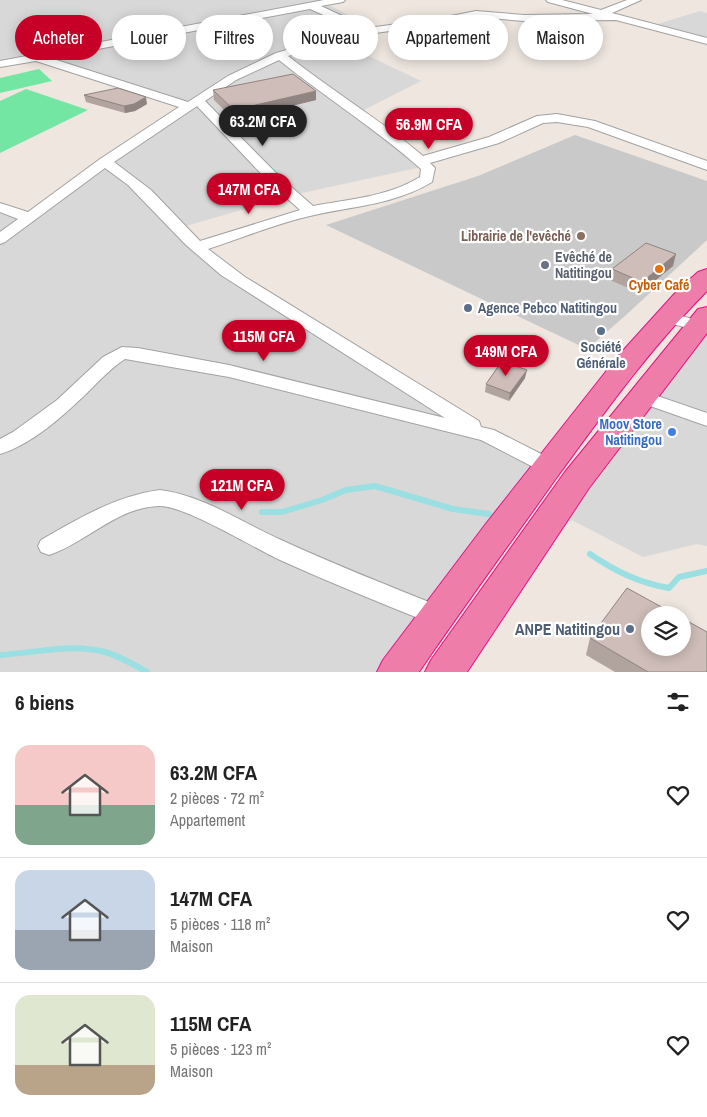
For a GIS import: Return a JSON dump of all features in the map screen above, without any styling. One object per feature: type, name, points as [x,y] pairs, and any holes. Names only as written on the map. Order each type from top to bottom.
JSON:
[{"type":"highway","points":[[397,672],[436,615],[610,386],[667,316],[707,277]]},
{"type":"highway","points":[[450,670],[577,480],[643,396],[704,323]]},
{"type":"street","points":[[102,44],[340,0]]},
{"type":"street","points":[[551,0],[707,41]]},
{"type":"street","points":[[602,14],[636,0]]},
{"type":"street","points":[[319,3],[339,15]]},
{"type":"street","points":[[378,30],[476,14],[524,18],[618,18]]},
{"type":"street","points":[[0,239],[105,162],[232,78],[283,54]]},
{"type":"street","points":[[198,247],[310,212],[395,195],[416,187],[426,179],[428,168],[403,146],[316,84],[280,55]]},
{"type":"street","points":[[0,64],[21,60]]},
{"type":"street","points":[[46,60],[194,104],[310,212]]},
{"type":"street","points":[[420,161],[454,153],[494,140],[541,119],[557,118],[591,124],[707,166]]},
{"type":"street","points":[[105,162],[127,176],[153,199],[198,247],[242,281],[487,435],[548,466]]},
{"type":"street","points":[[0,207],[28,218]]},
{"type":"street","points":[[667,316],[704,323]]},
{"type":"street","points":[[0,447],[20,437],[64,404],[109,360],[122,353],[229,371],[487,435]]},
{"type":"street","points":[[643,396],[707,420]]},
{"type":"street","points":[[49,546],[80,528],[136,502],[162,498],[190,506],[268,544],[436,615]]},
{"type":"shaded area","points":[[0,0],[347,0],[327,4],[348,15],[283,15],[283,60],[377,60],[421,81],[356,114],[426,166],[293,195],[179,228],[241,280],[467,424],[551,466],[403,672],[0,672],[0,207],[28,217],[191,107],[38,60],[102,60],[102,15],[15,15],[15,60],[19,60],[0,63]]},
{"type":"shaded area","points":[[700,11],[707,13],[707,41],[651,26]]},
{"type":"shaded area","name":"Evêché de Natitingou","points":[[575,135],[707,181],[707,240],[587,349],[326,225],[478,176]]},
{"type":"shaded area","points":[[707,318],[707,546],[697,544],[643,557],[562,515]]},
{"type":"green space","points":[[39,69],[52,81],[0,93],[0,78]]},
{"type":"green space","points":[[26,89],[88,110],[0,153],[0,101]]},
{"type":"building","points":[[293,74],[316,91],[234,110],[213,90]]},
{"type":"building","points":[[118,88],[146,97],[134,104],[124,106],[84,95]]},
{"type":"building","points":[[646,243],[676,254],[642,282],[612,269]]},
{"type":"building","points":[[502,361],[527,370],[510,393],[486,384]]},
{"type":"building","points":[[627,588],[660,606],[641,606],[641,656],[691,656],[691,623],[707,632],[707,672],[648,672],[590,638]]},
{"type":"waterway","points":[[262,512],[282,512],[322,500],[346,490],[375,486],[453,509],[489,514]]},
{"type":"waterway","points":[[590,554],[628,576],[669,588],[679,577],[707,571]]},
{"type":"waterway","points":[[0,655],[66,648],[92,649],[116,656],[147,672]]},
{"type":"place","name":"Librairie de l'evêché","points":[[581,236]]},
{"type":"place","name":"Evêché de Natitingou","points":[[545,265]]},
{"type":"place","name":"Cyber Café","points":[[659,269]]},
{"type":"place","name":"Agence Pebco Natitingou","points":[[468,308]]},
{"type":"place","name":"Société Générale","points":[[601,331]]},
{"type":"place","name":"Moov Store Natitingou","points":[[672,432]]},
{"type":"place","name":"ANPE Natitingou","points":[[630,629]]}]
